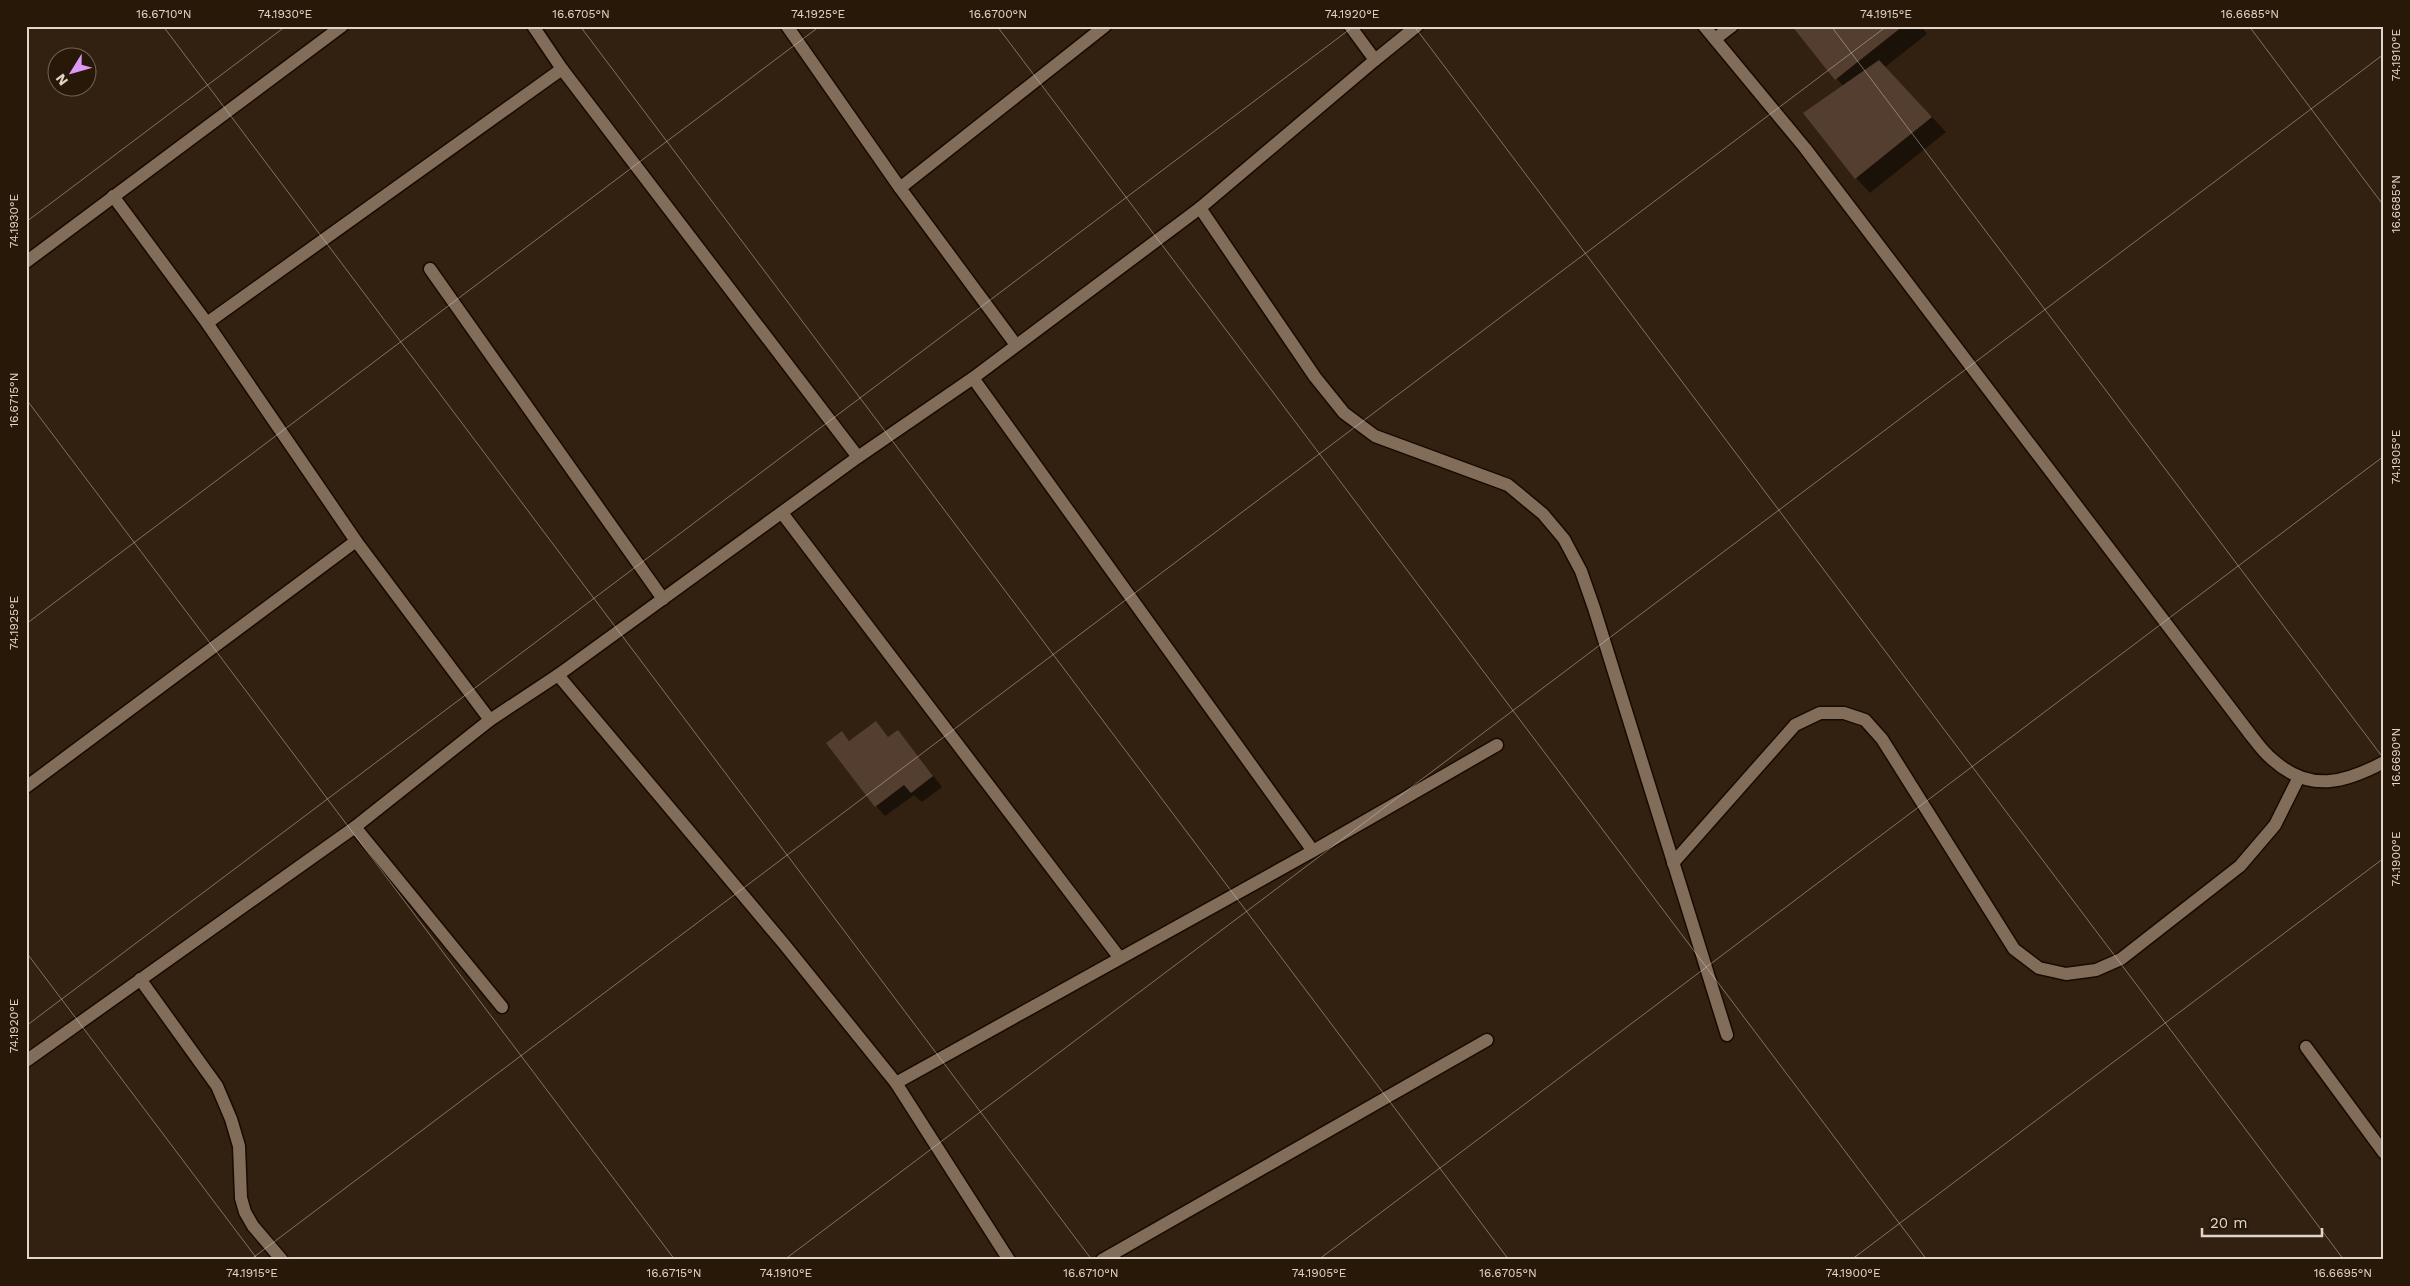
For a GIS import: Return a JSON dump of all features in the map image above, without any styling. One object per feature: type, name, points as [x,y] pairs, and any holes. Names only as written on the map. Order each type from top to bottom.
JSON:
[{"type":"street","points":[[26,262],[342,26]]},
{"type":"street","points":[[534,26],[562,69],[858,457]]},
{"type":"street","points":[[786,26],[900,188],[1016,345]]},
{"type":"street","points":[[900,188],[1105,26]]},
{"type":"street","points":[[1350,26],[1375,60]]},
{"type":"street","points":[[26,1061],[355,827],[490,720],[558,675],[858,457],[973,378],[1200,208],[1417,26]]},
{"type":"street","points":[[1704,26],[1805,148],[2250,734],[2273,761],[2299,778],[2328,782],[2357,776],[2384,762]]},
{"type":"street","points":[[1715,39],[1732,26]]},
{"type":"street","points":[[207,323],[562,69]]},
{"type":"street","points":[[113,196],[207,323],[356,541],[490,720]]},
{"type":"street","points":[[1200,208],[1315,377],[1344,413],[1375,436],[1508,486],[1543,514],[1564,539],[1581,571],[1594,608],[1727,1035]]},
{"type":"street","points":[[430,269],[663,599]]},
{"type":"street","points":[[973,378],[1313,851]]},
{"type":"street","points":[[782,512],[1120,957]]},
{"type":"street","points":[[26,787],[356,541]]},
{"type":"street","points":[[558,675],[784,944],[896,1083],[1009,1260]]},
{"type":"street","points":[[1674,863],[1795,725],[1820,714],[1844,713],[1865,720],[1882,739],[2014,949],[2039,968],[2066,974],[2096,970],[2121,959],[2240,866],[2275,825],[2299,778]]},
{"type":"street","points":[[896,1083],[1313,851],[1497,745]]},
{"type":"street","points":[[355,827],[502,1007]]},
{"type":"street","points":[[140,979],[217,1086],[231,1119],[239,1146],[241,1198],[245,1212],[253,1226],[282,1260]]},
{"type":"street","points":[[1102,1260],[1487,1040]]},
{"type":"street","points":[[2306,1047],[2384,1153]]},
{"type":"building","points":[[1792,26],[1903,26],[1835,80]]},
{"type":"building","points":[[1879,60],[1932,117],[1855,179],[1803,113]]},
{"type":"building","points":[[876,721],[888,737],[898,730],[933,776],[911,793],[904,785],[875,807],[826,743],[842,731],[849,741]]}]
